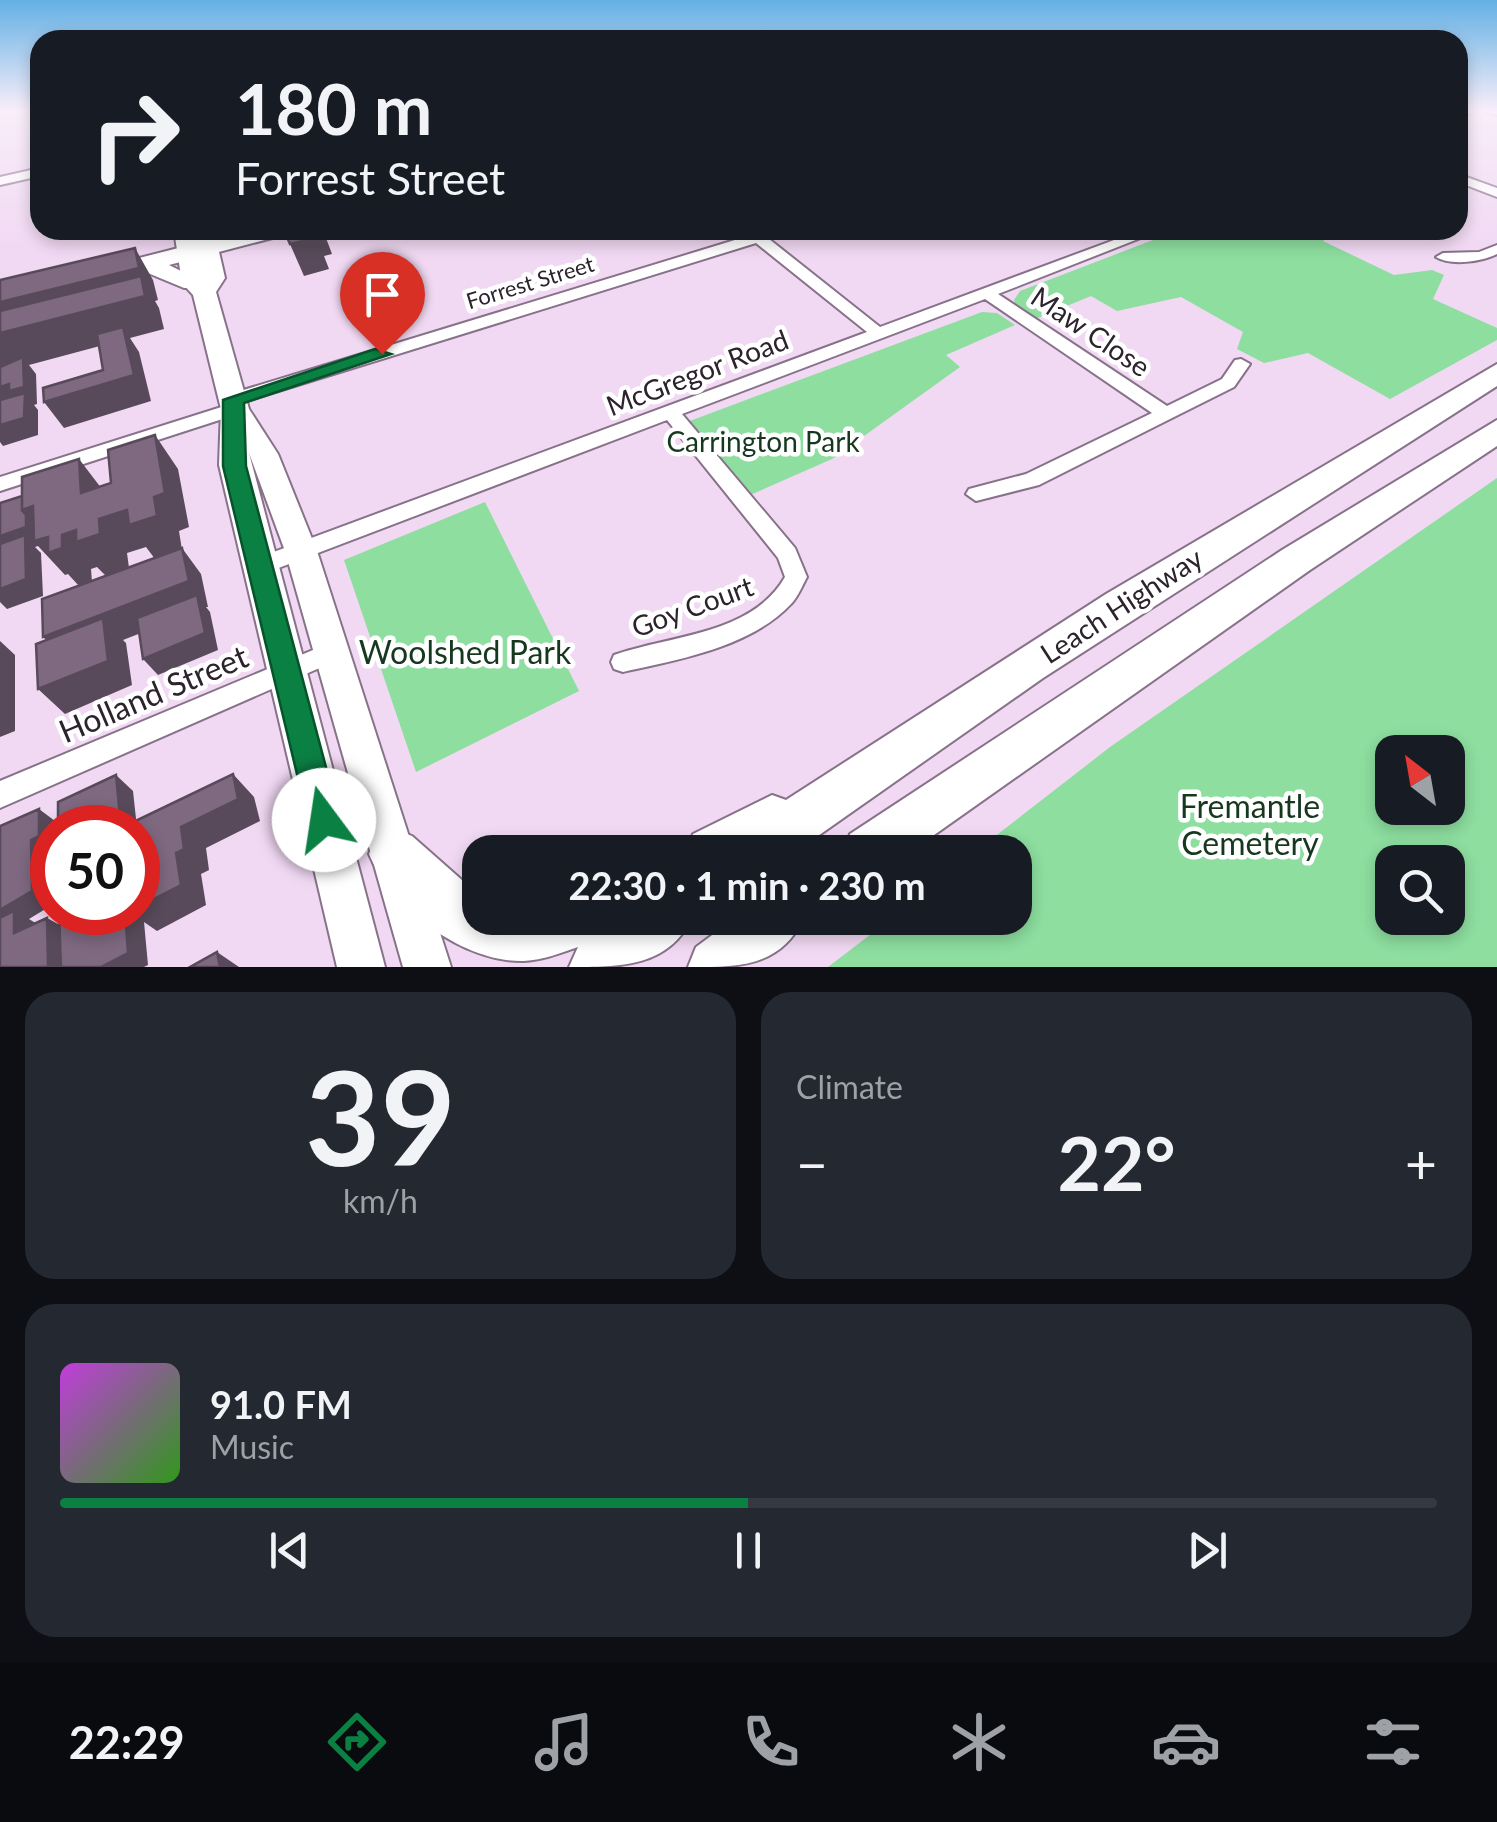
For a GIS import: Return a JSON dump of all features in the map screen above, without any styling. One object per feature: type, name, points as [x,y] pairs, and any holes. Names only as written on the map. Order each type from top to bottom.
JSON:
[{"type":"highway","name":"Leach Highway","points":[[777,835],[888,755],[1164,576],[1497,373]]},
{"type":"highway","points":[[894,835],[1296,560],[1497,431]]},
{"type":"highway","points":[[742,835],[888,755]]},
{"type":"highway","points":[[394,854],[450,913],[462,919]]},
{"type":"highway","points":[[597,967],[641,935]]},
{"type":"highway","points":[[716,967],[756,935]]},
{"type":"highway","points":[[752,967],[787,935]]},
{"type":"main road","points":[[197,240],[146,264],[73,276],[197,240]]},
{"type":"main road","points":[[197,240],[199,288],[234,404],[264,454],[300,551],[427,967]]},
{"type":"main road","points":[[146,264],[199,288]]},
{"type":"main road","points":[[234,404],[234,466],[361,967]]},
{"type":"street","points":[[0,181],[30,174]]},
{"type":"street","points":[[1468,182],[1497,193]]},
{"type":"street","name":"Forrest Street","points":[[0,484],[736,240]]},
{"type":"street","points":[[762,240],[878,333]]},
{"type":"street","name":"McGregor Road","points":[[260,566],[1128,240]]},
{"type":"street","points":[[1443,257],[1482,256],[1497,249]]},
{"type":"street","name":"Maw Close","points":[[986,294],[1166,414]]},
{"type":"street","name":"Maw Close","points":[[976,494],[1032,480],[1228,383],[1241,364]]},
{"type":"street","name":"Goy Court","points":[[623,662],[678,648],[760,616],[783,601],[796,577],[787,554],[670,412]]},
{"type":"street","name":"Holland Street","points":[[0,795],[332,652]]},
{"type":"green space","points":[[1153,240],[1324,240],[1394,275],[1432,270],[1444,275],[1433,299],[1497,328],[1497,340],[1390,399],[1308,353],[1264,363],[1237,349],[1243,332],[1181,297],[1117,311],[1091,296],[1033,320],[1016,308],[1014,300],[1020,291]]},
{"type":"green space","name":"Carrington Park","points":[[982,312],[997,313],[1015,325],[946,355],[960,367],[832,459],[748,496],[687,422]]},
{"type":"green space","name":"Fremantle Cemetery","points":[[1497,478],[1497,967],[828,967],[870,935],[1032,935],[1032,835],[997,835],[1110,747]]},
{"type":"green space","name":"Woolshed Park","points":[[485,502],[579,691],[416,772],[344,560]]},
{"type":"building","points":[[135,248],[139,268],[0,302],[0,280]]},
{"type":"building","points":[[141,276],[145,296],[0,333],[0,311]]},
{"type":"building","points":[[123,327],[134,375],[44,402],[43,388],[103,370],[97,334]]},
{"type":"building","points":[[23,357],[24,387],[9,391],[9,384],[0,387],[0,367]]},
{"type":"building","points":[[25,393],[24,418],[0,425],[0,400]]},
{"type":"building","points":[[155,435],[165,493],[154,497],[157,516],[129,525],[127,510],[99,519],[100,534],[76,542],[76,530],[62,535],[62,548],[48,553],[48,537],[34,541],[33,506],[22,510],[22,477],[79,459],[81,493],[111,483],[108,450]]},
{"type":"building","points":[[22,496],[26,527],[0,536],[0,503]]},
{"type":"building","points":[[25,535],[26,579],[0,589],[0,544]]},
{"type":"building","points":[[182,548],[189,581],[43,637],[42,599]]},
{"type":"building","points":[[197,595],[205,633],[143,659],[137,618]]},
{"type":"building","points":[[103,618],[108,661],[38,689],[36,644]]},
{"type":"building","points":[[233,774],[238,799],[181,827],[184,849],[176,853],[181,885],[160,896],[160,809]]},
{"type":"building","points":[[116,775],[119,805],[58,802]]},
{"type":"building","points":[[30,813],[30,892],[0,910],[0,826]]},
{"type":"building","points":[[14,911],[14,933],[30,926],[30,935],[47,935],[48,967],[0,967],[0,918]]},
{"type":"building","points":[[60,935],[127,935],[128,953],[101,967],[61,967]]},
{"type":"building","points":[[217,952],[220,967],[190,967]]},
{"type":"route","points":[[324,820],[234,466],[233,400],[382,354]]}]
